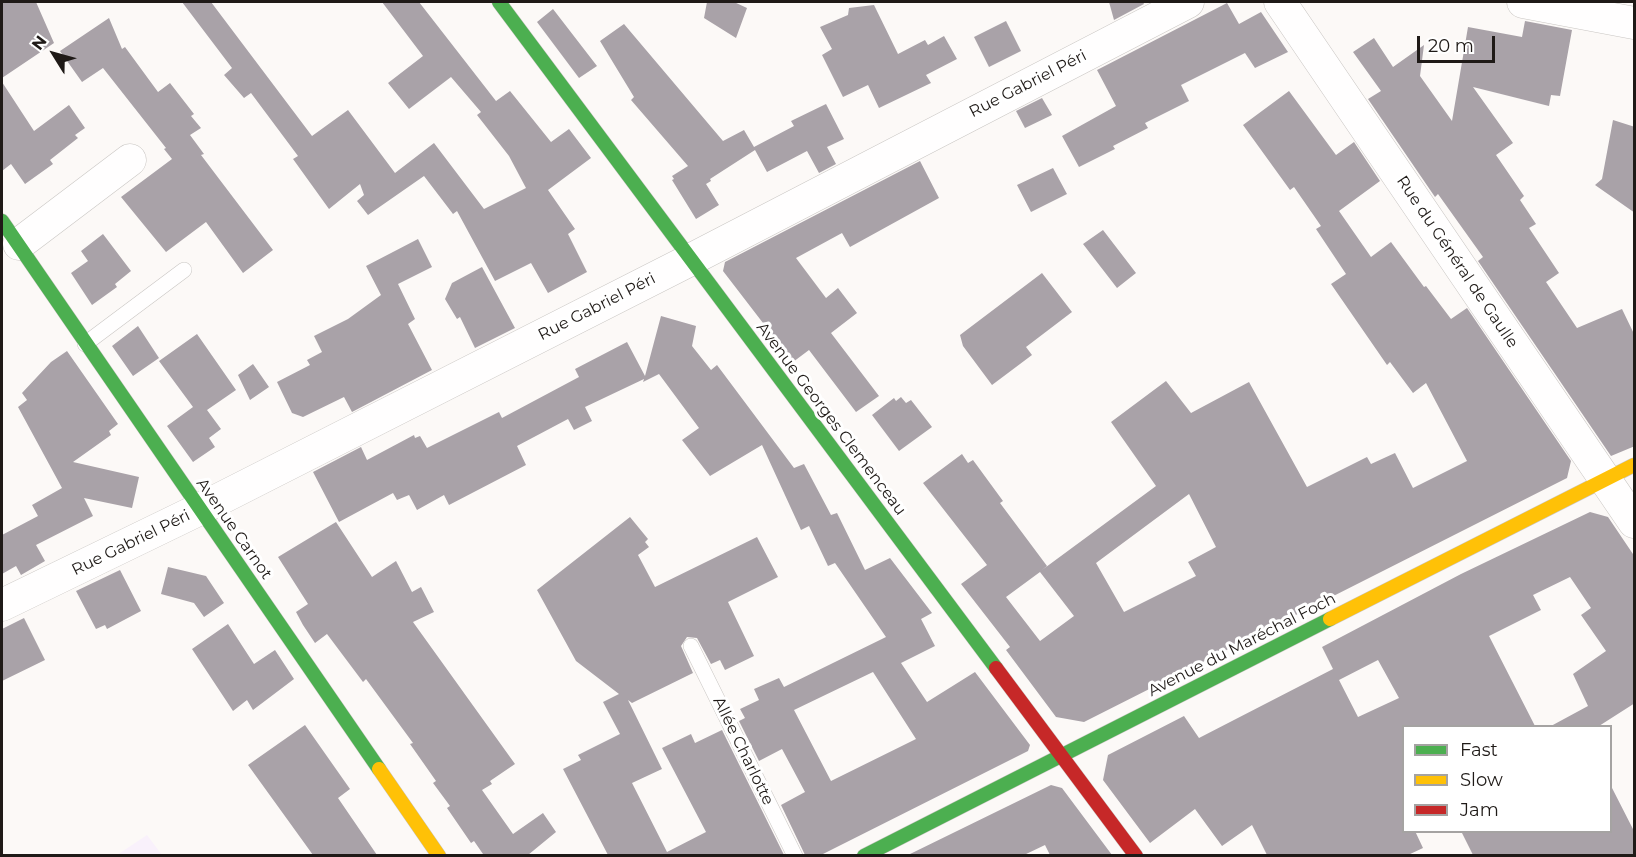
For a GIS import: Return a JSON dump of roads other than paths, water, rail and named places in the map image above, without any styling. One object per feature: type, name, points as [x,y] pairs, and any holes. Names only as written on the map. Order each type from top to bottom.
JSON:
[{"type":"street","name":"Avenue Georges Clemenceau","points":[[499,2],[1136,855]]},
{"type":"street","name":"Rue Gabriel Péri","points":[[2,605],[200,509],[692,259],[1188,2]]},
{"type":"street","name":"Rue du Général de Gaulle","points":[[1280,2],[1635,522]]},
{"type":"street","points":[[1523,2],[1635,23]]},
{"type":"street","points":[[10,232],[130,160]]},
{"type":"street","name":"Avenue Carnot","points":[[10,232],[439,855]]},
{"type":"street","name":"Avenue du Maréchal Foch","points":[[864,855],[1635,465]]},
{"type":"lane","points":[[85,344],[184,270]]},
{"type":"lane","name":"Allée Charlotte","points":[[691,646],[795,855]]}]
